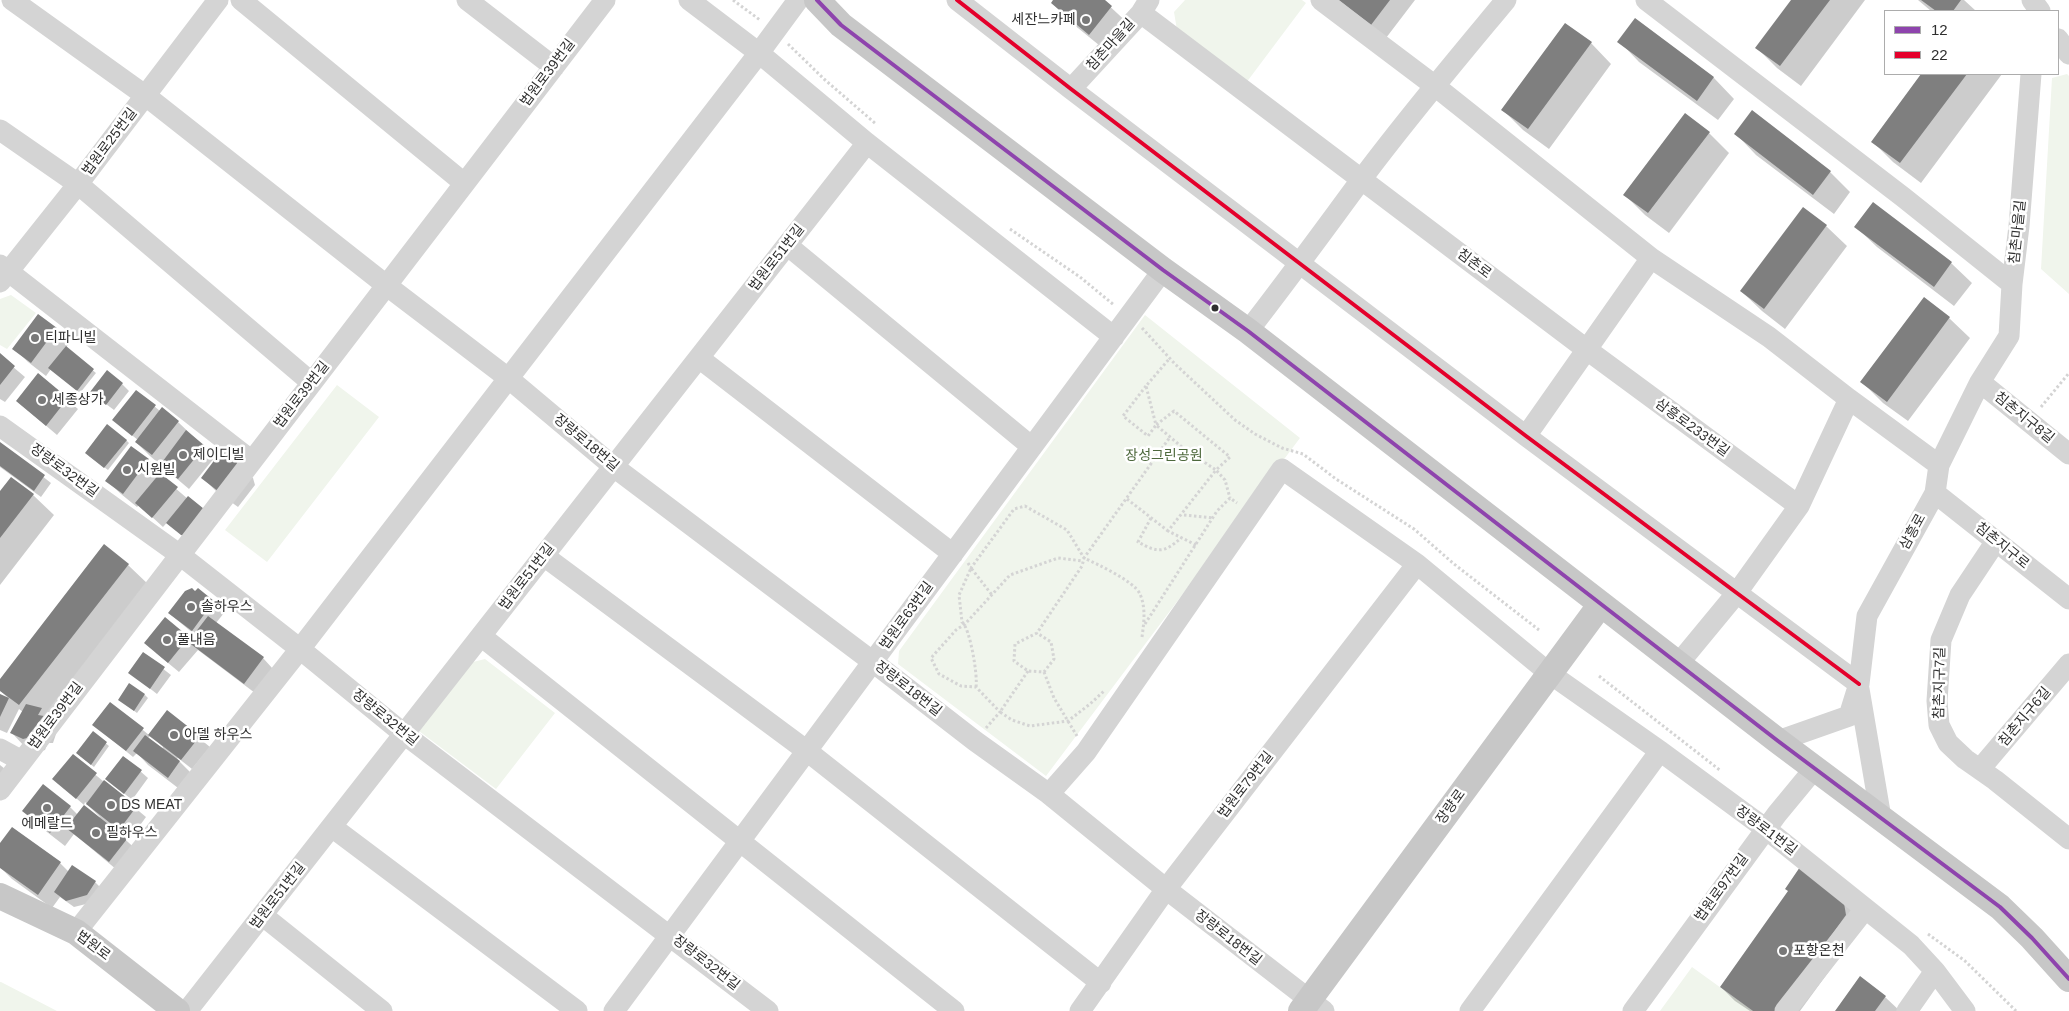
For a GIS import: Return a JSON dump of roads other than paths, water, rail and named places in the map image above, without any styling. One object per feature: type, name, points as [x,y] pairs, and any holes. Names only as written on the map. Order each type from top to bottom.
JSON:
[{"type":"main road","points":[[817,0],[841,25],[1163,270],[1248,331],[1778,741],[2000,907],[2038,944],[2069,979]]},
{"type":"main road","name":"장량로","points":[[1311,1008],[1600,604]]},
{"type":"main road","name":"법원로","points":[[0,896],[76,932],[177,1011]]},
{"type":"street","name":"장량로18번길","points":[[12,0],[146,96],[386,285],[508,378],[614,467],[975,741],[1049,794],[1311,1008]]},
{"type":"street","name":"법원로25번길","points":[[3,273],[78,184],[218,0]]},
{"type":"street","points":[[241,0],[464,183]]},
{"type":"street","points":[[467,0],[554,67]]},
{"type":"street","name":"법원로39번길","points":[[0,790],[605,0]]},
{"type":"street","points":[[689,0],[872,134],[1114,337]]},
{"type":"street","points":[[76,932],[300,649],[760,53],[798,0]]},
{"type":"street","points":[[1320,0],[1435,86],[1651,258],[1769,336],[1849,399],[1938,465]]},
{"type":"street","points":[[1248,331],[1362,179],[1506,0]]},
{"type":"street","points":[[1646,0],[1903,197],[2012,284]]},
{"type":"street","points":[[965,3],[1071,89],[1300,264],[1736,594],[1859,684]]},
{"type":"street","name":"침촌마을길","points":[[1071,89],[1145,6]]},
{"type":"street","name":"침촌로","points":[[1145,6],[1362,179],[1586,349]]},
{"type":"street","points":[[2059,39],[2069,54]]},
{"type":"street","name":"침촌마을길","points":[[1980,382],[2010,336],[2012,284],[2032,75]]},
{"type":"street","points":[[0,130],[78,184],[312,382]]},
{"type":"street","name":"법원로51번길","points":[[188,1011],[872,134]]},
{"type":"street","points":[[787,245],[1032,447]]},
{"type":"street","points":[[1526,436],[1651,258]]},
{"type":"street","name":"법원로63번길","points":[[614,1011],[1163,270]]},
{"type":"street","points":[[3,273],[252,461]]},
{"type":"street","name":"삼흥로233번길","points":[[1586,349],[1798,506]]},
{"type":"street","points":[[698,358],[953,554]]},
{"type":"street","name":"침촌지구8길","points":[[1980,382],[2069,454]]},
{"type":"street","name":"삼흥로","points":[[1778,741],[1849,716],[1859,684],[1867,616],[1935,492],[1938,465],[1980,382]]},
{"type":"street","points":[[1679,664],[1736,594],[1798,506],[1849,399]]},
{"type":"street","name":"장량로32번길","points":[[0,426],[180,555],[404,734],[768,1011]]},
{"type":"street","name":"장량로1번길","points":[[1049,794],[1086,752],[1282,469],[1418,564],[1549,673],[1766,829],[1911,945],[1965,1011]]},
{"type":"street","name":"침촌지구로","points":[[1935,492],[2069,599]]},
{"type":"street","name":"참촌지구7길","points":[[1996,541],[1960,595],[1941,640],[1937,673],[1939,724],[1948,743],[1965,759],[2069,838]]},
{"type":"street","points":[[544,556],[807,751],[1100,983]]},
{"type":"street","name":"법원로79번길","points":[[1080,1011],[1166,889],[1418,564]]},
{"type":"street","points":[[481,636],[954,1011]]},
{"type":"street","name":"침촌지구6길","points":[[1980,769],[2069,664]]},
{"type":"street","name":"삼흥로","points":[[1859,684],[1881,818]]},
{"type":"street","points":[[0,749],[22,761]]},
{"type":"street","points":[[1470,1011],[1660,751]]},
{"type":"street","name":"법원로97번길","points":[[1634,1011],[1766,829],[1815,768]]},
{"type":"street","points":[[332,827],[578,1011]]},
{"type":"street","points":[[1785,1011],[1865,909]]},
{"type":"street","points":[[262,915],[382,1011]]},
{"type":"street","points":[[1907,1011],[1934,971]]},
{"type":"place","name":"세잔느카페","points":[[1086,20]]},
{"type":"place","name":"티파니빌","points":[[35,338]]},
{"type":"place","name":"세종상가","points":[[42,400]]},
{"type":"place","name":"제이디빌","points":[[183,455]]},
{"type":"place","name":"시원빌","points":[[127,470]]},
{"type":"place","name":"솔하우스","points":[[191,607]]},
{"type":"place","name":"풀내음","points":[[167,640]]},
{"type":"place","name":"아델 하우스","points":[[174,735]]},
{"type":"place","name":"DS MEAT","points":[[111,805]]},
{"type":"place","name":"에메랄드","points":[[47,808]]},
{"type":"place","name":"필하우스","points":[[96,833]]},
{"type":"place","name":"포항온천","points":[[1783,951]]},
{"type":"park label","name":"장성그린공원","points":[[1164,456]]}]
